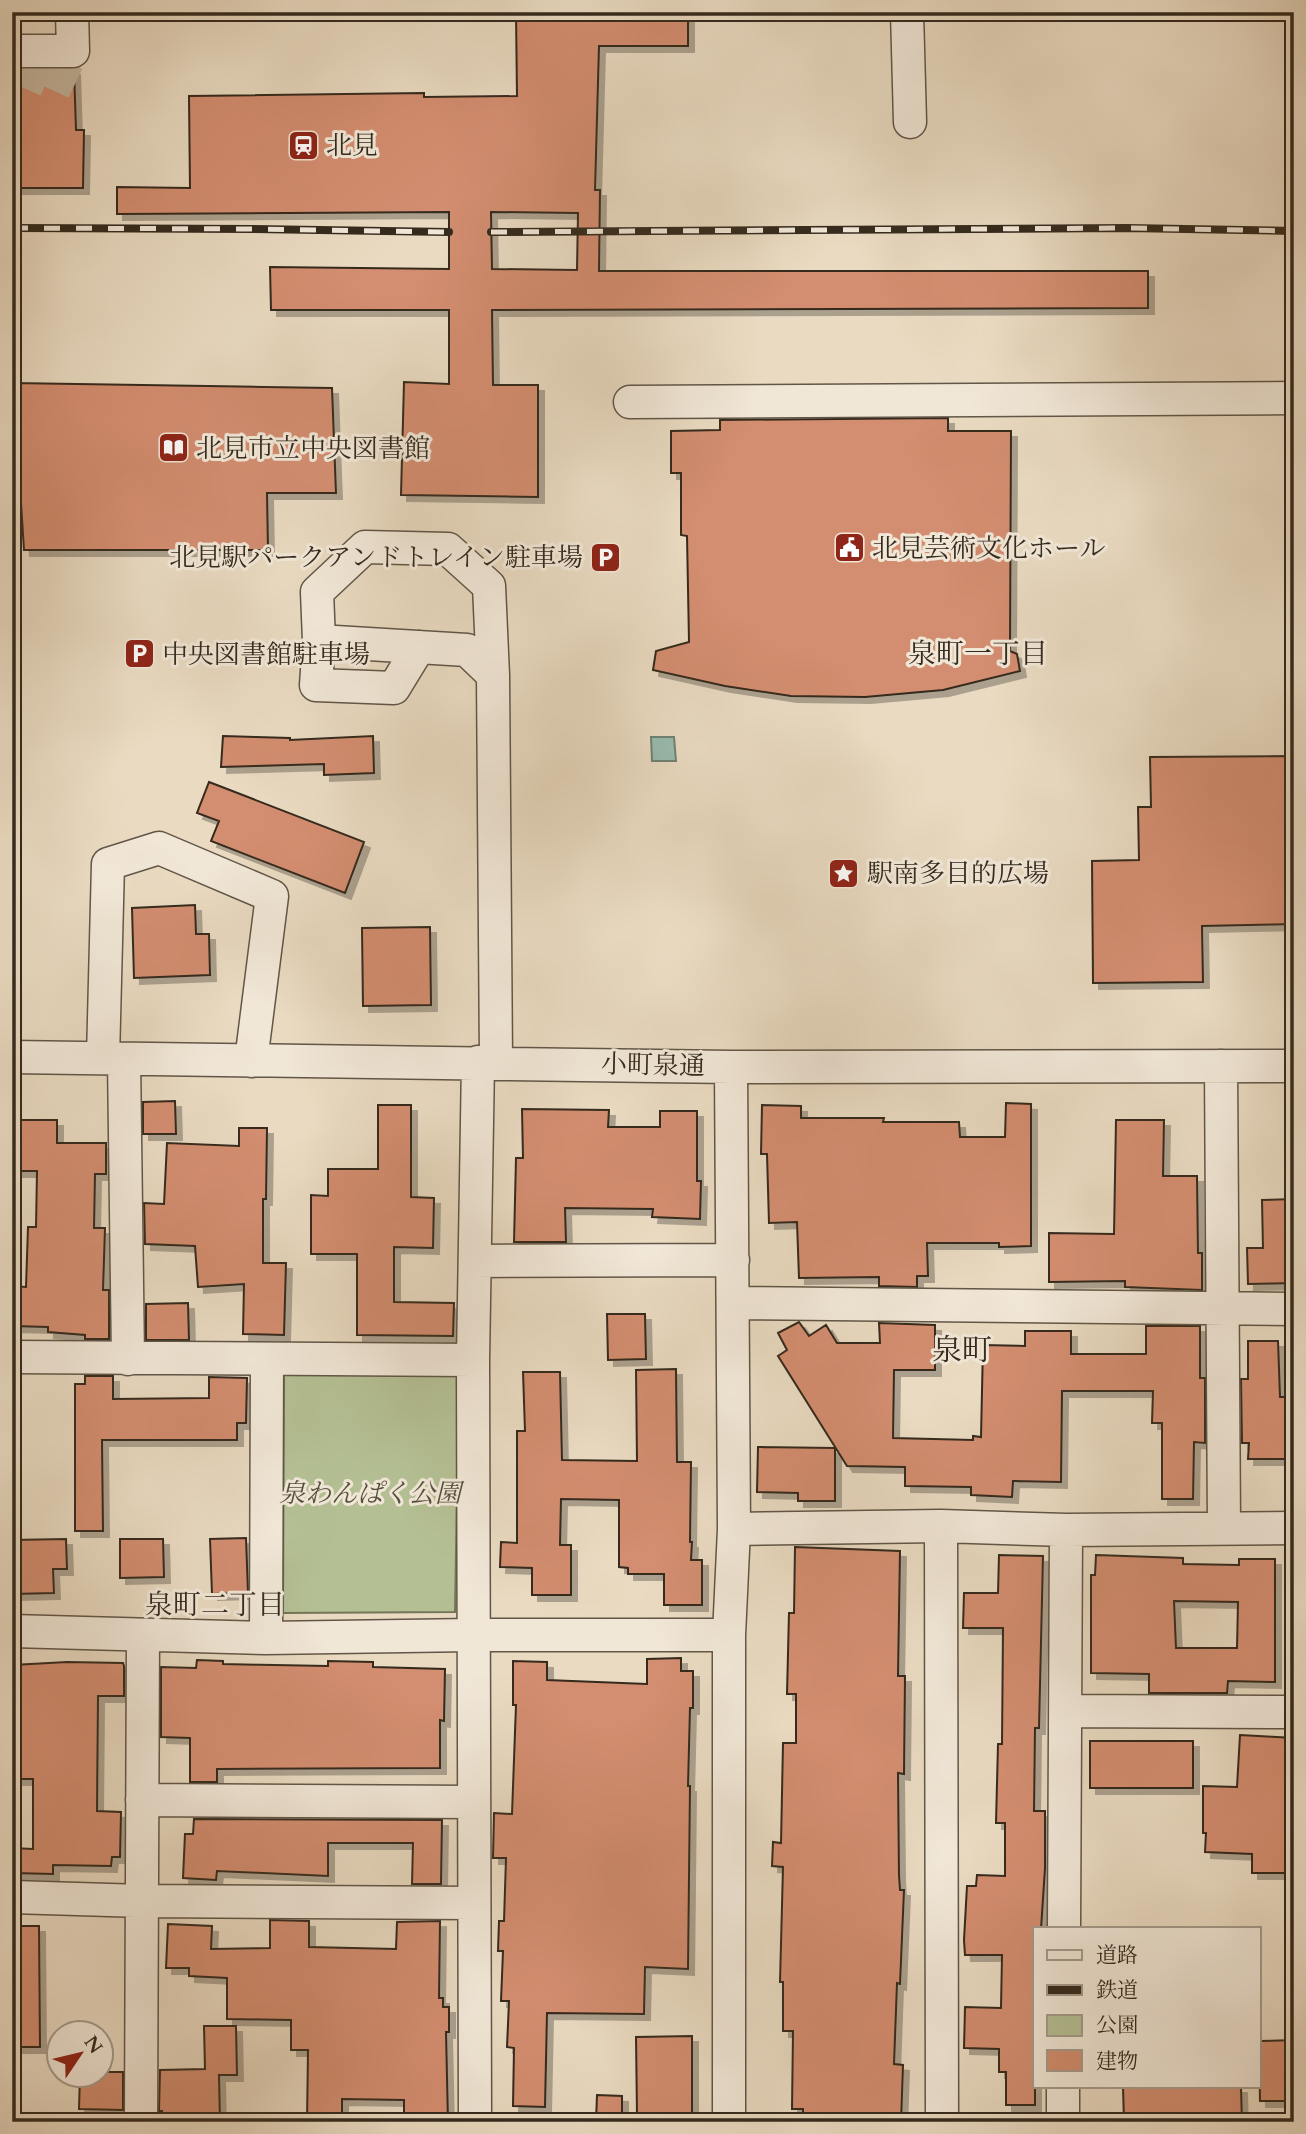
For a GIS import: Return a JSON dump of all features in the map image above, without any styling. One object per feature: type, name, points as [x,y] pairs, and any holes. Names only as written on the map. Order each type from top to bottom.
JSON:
[{"type":"street","points":[[12,51],[74,51],[72,12]]},
{"type":"street","points":[[907,12],[910,122]]},
{"type":"street","points":[[630,402],[1294,398]]},
{"type":"street","points":[[419,647],[394,688],[316,685],[319,641],[317,592],[365,547],[448,549],[489,586],[493,675],[487,1062],[475,1261],[473,1360],[475,2122]]},
{"type":"street","points":[[319,641],[467,650],[493,675]]},
{"type":"street","points":[[128,1359],[113,1059],[108,864],[159,848],[272,896],[251,1061]]},
{"type":"street","name":"小町泉通","points":[[12,1057],[731,1067],[1294,1066]]},
{"type":"street","points":[[1221,1066],[1224,1527]]},
{"type":"street","points":[[729,2122],[729,1635],[734,1528],[731,1067]]},
{"type":"street","points":[[475,1261],[733,1260]]},
{"type":"street","points":[[733,1303],[1294,1309]]},
{"type":"street","points":[[12,1357],[473,1360]]},
{"type":"street","points":[[266,1638],[267,1359]]},
{"type":"street","points":[[941,1526],[942,2122]]},
{"type":"street","points":[[734,1528],[1294,1528]]},
{"type":"street","points":[[1065,1927],[1066,1530]]},
{"type":"street","points":[[12,1631],[266,1638],[472,1634],[729,1635]]},
{"type":"street","points":[[141,2122],[143,1635]]},
{"type":"street","points":[[1066,1711],[1294,1712]]},
{"type":"street","points":[[142,1800],[474,1802]]},
{"type":"street","points":[[12,1897],[142,1901],[474,1903]]},
{"type":"street","points":[[1063,2088],[1063,2122]]},
{"type":"green space","name":"泉わんぱく公園","points":[[459,1372],[455,1612],[283,1613],[284,1374]]},
{"type":"shaded area","points":[[651,737],[674,737],[676,761],[652,761]]},
{"type":"building","points":[[516,14],[688,15],[688,46],[599,46],[595,190],[600,190],[599,271],[1148,271],[1148,308],[492,310],[493,385],[538,385],[538,497],[401,495],[404,382],[449,384],[449,310],[271,310],[270,267],[449,269],[449,212],[117,214],[117,187],[190,188],[189,96],[424,93],[424,97],[517,96]],"holes":[[[491,212],[578,213],[577,270],[492,269]]]},
{"type":"building","points":[[12,69],[74,69],[76,130],[84,130],[83,188],[12,188]]},
{"type":"building","name":"北見市立中央図書館","points":[[12,383],[332,388],[336,493],[267,493],[268,550],[24,550],[21,503],[12,503]]},
{"type":"building","name":"北見芸術文化ホール","points":[[948,418],[948,431],[1011,431],[1010,651],[1017,654],[1020,671],[943,690],[865,697],[791,696],[725,686],[653,670],[656,651],[689,642],[687,536],[681,535],[681,473],[671,473],[671,431],[720,430],[720,420]]},
{"type":"building","points":[[223,736],[290,740],[373,736],[374,773],[324,775],[324,764],[221,767]]},
{"type":"building","points":[[1294,756],[1294,924],[1202,926],[1203,982],[1093,983],[1092,861],[1139,860],[1138,807],[1151,807],[1150,757]]},
{"type":"building","points":[[209,782],[364,842],[345,893],[211,841],[219,821],[197,813]]},
{"type":"building","points":[[195,905],[196,934],[209,934],[210,975],[134,978],[132,908]]},
{"type":"building","points":[[430,927],[431,1005],[363,1006],[362,928]]},
{"type":"building","points":[[175,1101],[176,1134],[143,1134],[143,1102]]},
{"type":"building","points":[[1006,1103],[1031,1104],[1031,1246],[927,1243],[928,1276],[917,1276],[917,1287],[879,1286],[879,1277],[799,1278],[797,1222],[769,1223],[767,1154],[761,1154],[762,1105],[801,1106],[801,1118],[884,1118],[883,1122],[959,1122],[960,1137],[1005,1137]]},
{"type":"building","points":[[378,1105],[411,1105],[411,1197],[434,1198],[433,1248],[394,1247],[394,1302],[454,1303],[453,1336],[357,1335],[357,1254],[311,1254],[311,1195],[328,1196],[328,1169],[378,1169]]},
{"type":"building","points":[[522,1109],[609,1110],[608,1127],[660,1127],[660,1111],[697,1111],[700,1219],[652,1217],[653,1209],[565,1208],[566,1242],[514,1242],[516,1158],[523,1158]]},
{"type":"building","points":[[12,1120],[57,1120],[57,1143],[106,1143],[106,1174],[95,1174],[94,1228],[105,1228],[103,1290],[109,1290],[109,1339],[85,1339],[85,1335],[48,1332],[48,1327],[12,1326],[12,1286],[26,1287],[28,1227],[36,1227],[37,1171],[12,1171]]},
{"type":"building","points":[[1116,1120],[1164,1120],[1163,1176],[1197,1176],[1198,1253],[1202,1253],[1202,1290],[1125,1287],[1125,1281],[1049,1282],[1049,1233],[1114,1234]]},
{"type":"building","points":[[239,1128],[267,1128],[263,1263],[286,1263],[284,1335],[243,1334],[244,1284],[198,1287],[195,1246],[145,1244],[144,1203],[164,1204],[167,1143],[239,1146]]},
{"type":"building","points":[[1293,1199],[1294,1283],[1248,1284],[1247,1248],[1263,1248],[1262,1200]]},
{"type":"building","points":[[188,1303],[189,1340],[146,1340],[146,1304]]},
{"type":"building","points":[[607,1314],[645,1314],[646,1359],[608,1360]]},
{"type":"building","points":[[799,1322],[809,1336],[826,1325],[837,1343],[880,1343],[879,1323],[935,1325],[935,1370],[894,1370],[893,1438],[973,1440],[973,1436],[981,1437],[983,1345],[1025,1346],[1025,1331],[1071,1331],[1071,1354],[1146,1354],[1146,1326],[1200,1326],[1200,1378],[1205,1378],[1205,1443],[1194,1442],[1193,1499],[1162,1499],[1162,1423],[1152,1423],[1153,1391],[1062,1391],[1061,1482],[1013,1481],[1012,1497],[971,1495],[971,1487],[905,1486],[905,1467],[847,1466],[778,1356],[787,1350],[778,1333]]},
{"type":"building","points":[[1248,1341],[1278,1341],[1280,1397],[1287,1397],[1287,1459],[1248,1459],[1249,1443],[1242,1443],[1241,1379],[1248,1379]]},
{"type":"building","points":[[676,1369],[677,1462],[691,1462],[691,1560],[702,1560],[702,1605],[664,1605],[664,1574],[628,1574],[628,1568],[619,1567],[619,1500],[561,1499],[560,1545],[571,1545],[571,1595],[532,1595],[532,1568],[500,1567],[501,1542],[517,1543],[517,1431],[525,1431],[523,1372],[560,1372],[562,1460],[637,1461],[636,1370]]},
{"type":"building","points":[[85,1376],[113,1376],[113,1399],[209,1398],[209,1377],[247,1378],[246,1423],[237,1423],[237,1440],[102,1440],[103,1531],[75,1531],[75,1384],[85,1384]]},
{"type":"building","points":[[758,1447],[835,1448],[835,1501],[798,1501],[798,1493],[757,1492]]},
{"type":"building","points":[[246,1538],[248,1593],[212,1594],[210,1539]]},
{"type":"building","points":[[66,1539],[67,1569],[53,1569],[54,1593],[13,1594],[12,1540]]},
{"type":"building","points":[[120,1539],[163,1539],[164,1577],[120,1578]]},
{"type":"building","points":[[795,1547],[900,1551],[898,1676],[905,1676],[904,1774],[898,1773],[899,1875],[900,1890],[904,1890],[894,2064],[903,2065],[901,2122],[803,2121],[803,2109],[792,2109],[793,2031],[783,2031],[783,1982],[780,1982],[783,1867],[772,1866],[773,1842],[781,1843],[783,1743],[796,1743],[796,1694],[787,1694],[789,1613],[794,1613]]},
{"type":"building","points":[[999,1555],[1043,1556],[1034,1811],[1045,1811],[1045,1868],[1041,1927],[1033,1927],[1035,2105],[1006,2105],[1006,2072],[999,2072],[999,2049],[964,2048],[965,2007],[1001,2008],[1002,1955],[965,1955],[964,1940],[967,1886],[976,1886],[977,1875],[1005,1876],[1005,1823],[996,1823],[998,1744],[1002,1744],[1003,1628],[963,1628],[964,1593],[998,1593]]},
{"type":"building","points":[[1096,1555],[1183,1558],[1183,1564],[1239,1565],[1239,1559],[1275,1559],[1275,1682],[1228,1681],[1227,1693],[1149,1693],[1149,1674],[1091,1673],[1091,1575],[1095,1575]],"holes":[[[1174,1601],[1238,1602],[1237,1648],[1176,1648]]]},
{"type":"building","points":[[681,1658],[681,1671],[693,1671],[688,1786],[688,1969],[645,1967],[644,2014],[547,2013],[545,2107],[513,2106],[514,2048],[507,2047],[509,2001],[501,2001],[503,1951],[498,1951],[499,1921],[504,1921],[506,1858],[493,1858],[494,1813],[512,1814],[516,1705],[513,1705],[513,1661],[547,1662],[547,1680],[647,1684],[647,1659]]},
{"type":"building","points":[[197,1660],[223,1661],[223,1664],[328,1666],[328,1661],[373,1662],[373,1667],[445,1669],[444,1721],[440,1720],[440,1768],[217,1769],[217,1782],[190,1782],[190,1738],[161,1737],[161,1667],[196,1668]]},
{"type":"building","points":[[123,1663],[124,1666],[124,1696],[98,1696],[97,1811],[121,1812],[120,1857],[112,1857],[111,1866],[53,1865],[53,1874],[12,1873],[12,1848],[33,1849],[33,1779],[12,1779],[12,1722],[15,1722],[13,1665]]},
{"type":"building","points":[[1240,1735],[1294,1738],[1294,1824],[1288,1824],[1287,1873],[1252,1873],[1252,1854],[1205,1852],[1203,1786],[1237,1787]]},
{"type":"building","points":[[1090,1741],[1193,1741],[1193,1788],[1090,1788]]},
{"type":"building","points":[[194,1819],[442,1820],[441,1884],[412,1884],[413,1843],[328,1843],[328,1876],[217,1871],[216,1880],[183,1878],[185,1834],[193,1834]]},
{"type":"building","points":[[270,1920],[309,1921],[309,1947],[396,1949],[397,1922],[440,1921],[439,1998],[443,1998],[443,2007],[449,2007],[449,2032],[446,2032],[448,2122],[404,2122],[404,2100],[342,2099],[342,2122],[307,2122],[308,2050],[291,2050],[291,2020],[227,2019],[227,1978],[189,1976],[189,1968],[166,1968],[168,1924],[212,1926],[211,1949],[270,1948]]},
{"type":"building","points":[[12,1926],[39,1926],[40,2047],[12,2047]]},
{"type":"building","points":[[204,2026],[236,2026],[237,2075],[219,2075],[220,2122],[162,2122],[162,2111],[159,2111],[160,2070],[205,2069]]},
{"type":"building","points":[[692,2036],[692,2115],[637,2115],[636,2037]]},
{"type":"building","points":[[1294,2040],[1294,2101],[1260,2101],[1260,2041]]},
{"type":"building","points":[[116,2072],[123,2072],[123,2110],[79,2109],[80,2088],[116,2088]]},
{"type":"building","points":[[1123,2088],[1241,2088],[1242,2122],[1124,2122]]},
{"type":"building","points":[[597,2095],[622,2096],[622,2122],[596,2122]]},
{"type":"tunnel","points":[[26,89],[43,51]]},
{"type":"tunnel","points":[[54,91],[73,51]]},
{"type":"railway","points":[[12,228],[449,232]]},
{"type":"railway","points":[[491,232],[1127,228],[1294,231]]},
{"type":"place","name":"北見","points":[[303,145]]},
{"type":"place","name":"北見市立中央図書館","points":[[173,448]]},
{"type":"place","name":"北見芸術文化ホール","points":[[849,548]]},
{"type":"place","name":"北見駅パークアンドトレイン駐車場","points":[[606,557]]},
{"type":"place","name":"中央図書館駐車場","points":[[139,654]]},
{"type":"place","name":"駅南多目的広場","points":[[844,873]]},
{"type":"district","name":"泉町一丁目","points":[[978,654]]},
{"type":"district","name":"泉町","points":[[962,1350]]},
{"type":"district","name":"泉町二丁目","points":[[215,1605]]}]
